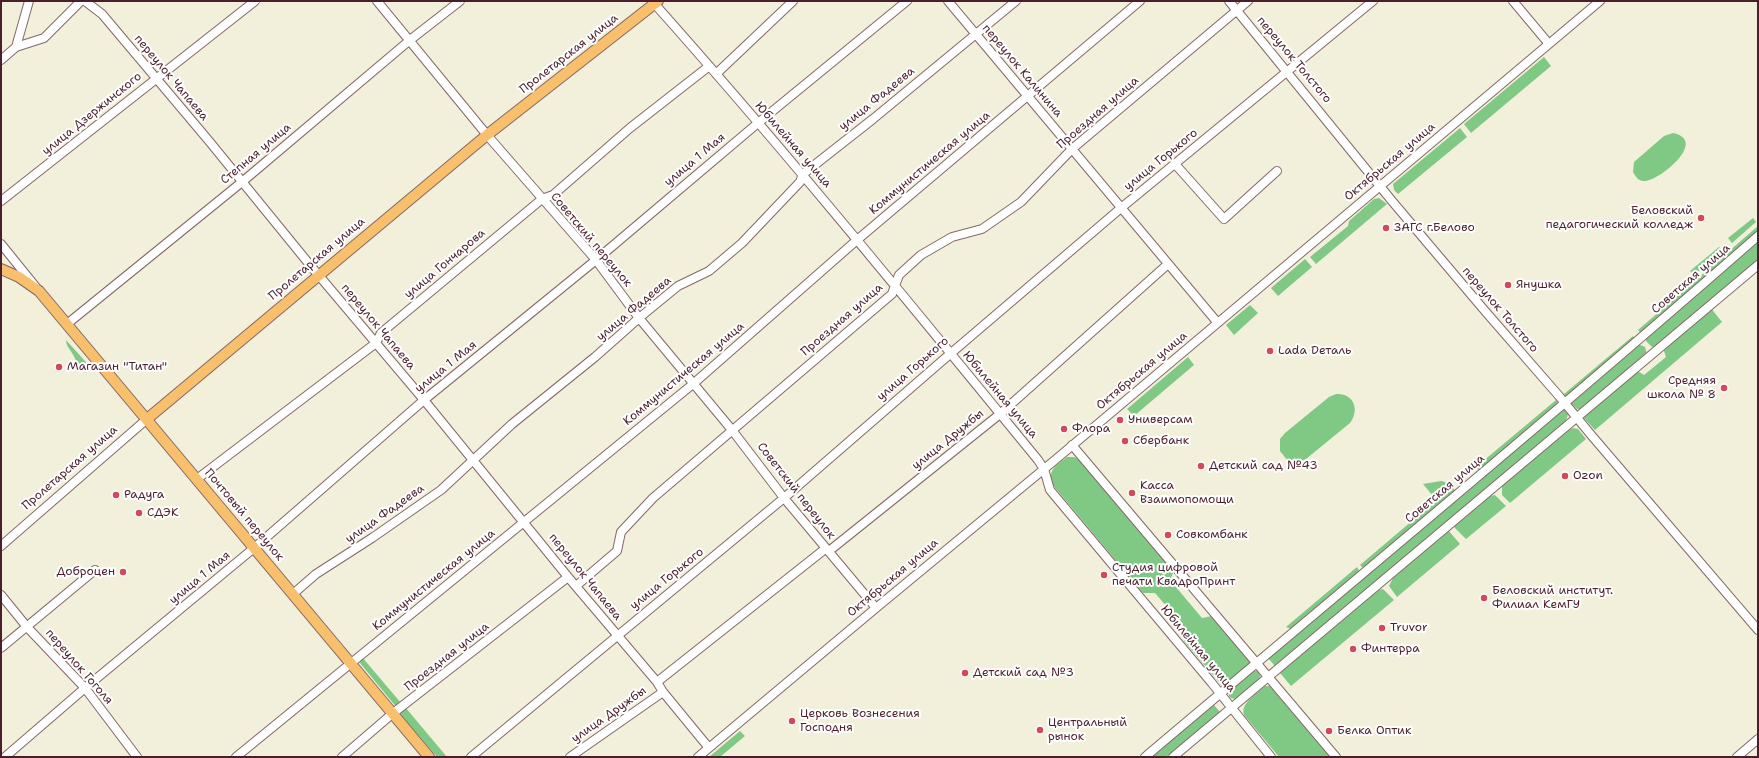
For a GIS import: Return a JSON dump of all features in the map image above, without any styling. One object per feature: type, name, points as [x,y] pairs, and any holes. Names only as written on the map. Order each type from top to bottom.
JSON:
[{"type":"main road","name":"Пролетарская улица","points":[[147,419],[487,135],[655,2]]},
{"type":"main road","name":"Почтовый переулок","points":[[1,269],[19,277],[39,291],[429,757]]},
{"type":"street","points":[[16,47],[29,1]]},
{"type":"street","points":[[1,60],[16,47],[44,38],[81,1]]},
{"type":"street","name":"переулок Чапаева","points":[[86,1],[102,14],[318,275],[424,400],[568,577],[657,682],[663,692],[709,748]]},
{"type":"street","name":"улица Дзержинского","points":[[1,201],[255,1]]},
{"type":"street","name":"Советский переулок","points":[[377,1],[487,135],[596,260],[639,318],[732,430],[784,498],[876,608]]},
{"type":"street","name":"Степная улица","points":[[67,324],[242,182],[410,40],[460,1]]},
{"type":"street","points":[[716,74],[793,1]]},
{"type":"street","name":"улица 1 Мая","points":[[5,757],[85,688],[254,548],[424,400],[596,260],[758,123],[907,1]]},
{"type":"street","name":"переулок Калинина","points":[[948,1],[1217,322]]},
{"type":"street","name":"улица Фадеева","points":[[293,594],[316,574],[372,538],[441,490],[474,461],[512,424],[595,357],[678,286],[709,271],[742,243],[800,182],[803,174],[873,119],[1016,1]]},
{"type":"street","name":"Коммунистическая улица","points":[[236,757],[693,384],[857,240],[1140,1]]},
{"type":"street","name":"переулок Толстого","points":[[1229,1],[1485,312],[1758,630]]},
{"type":"street","name":"Проездная улица","points":[[576,586],[617,550],[621,532],[653,498],[892,294],[899,275],[921,255],[952,237],[982,229],[1021,202],[1072,148],[1248,1]]},
{"type":"street","name":"улица Горького","points":[[471,757],[784,498],[1121,208],[1373,1]]},
{"type":"street","points":[[1513,1],[1549,44]]},
{"type":"street","name":"Октябрьская улица","points":[[698,757],[1072,446],[1217,322],[1600,1]]},
{"type":"street","name":"Юбилейная улица","points":[[655,2],[708,67],[716,74],[803,174],[895,285],[1044,468],[1050,490],[1232,708],[1271,757]]},
{"type":"street","name":"улица Гончарова","points":[[197,479],[376,343],[381,333],[542,199],[553,195],[630,128],[708,67]]},
{"type":"street","points":[[1175,164],[1224,219],[1277,171]]},
{"type":"street","name":"Советская улица","points":[[1145,757],[1258,664],[1758,236]]},
{"type":"street","points":[[1,244],[39,291]]},
{"type":"street","name":"улица Дружбы","points":[[657,682],[1000,414],[1168,264]]},
{"type":"street","points":[[1172,757],[1758,265]]},
{"type":"street","name":"Пролетарская улица","points":[[1,546],[147,419]]},
{"type":"street","points":[[1072,446],[1336,757]]},
{"type":"street","points":[[1,648],[95,570]]},
{"type":"street","name":"Проездная улица","points":[[342,757],[392,714],[568,577]]},
{"type":"street","name":"переулок Гоголя","points":[[1,595],[27,627],[85,688],[137,757]]},
{"type":"street","name":"улица Дружбы","points":[[570,757],[663,692]]},
{"type":"street","points":[[1737,757],[1758,739]]},
{"type":"green space","points":[[1544,57],[1551,66],[1471,133],[1464,124]]},
{"type":"green space","points":[[1460,128],[1467,137],[1398,194],[1394,190],[1393,184]]},
{"type":"green space","points":[[1673,133],[1683,137],[1686,144],[1677,161],[1668,169],[1650,180],[1642,181],[1636,177],[1633,172],[1634,162],[1664,136]]},
{"type":"green space","points":[[1379,198],[1387,204],[1316,264],[1310,257],[1348,226],[1349,221],[1374,199]]},
{"type":"green space","points":[[1753,218],[1756,222],[1732,243],[1728,238]]},
{"type":"green space","points":[[1758,226],[1758,232],[1641,333],[1638,330]]},
{"type":"green space","points":[[1758,241],[1758,260],[1655,347],[1652,347],[1646,341],[1646,337]]},
{"type":"green space","points":[[1719,247],[1723,251],[1694,275],[1690,271]]},
{"type":"green space","points":[[1305,259],[1312,267],[1278,296],[1271,288]]},
{"type":"green space","points":[[1250,305],[1258,313],[1234,335],[1226,325]]},
{"type":"green space","points":[[1710,307],[1722,322],[1595,430],[1584,418],[1584,415],[1636,370],[1644,375],[1666,357],[1663,348]]},
{"type":"green space","points":[[1633,336],[1636,340],[1567,398],[1564,394]]},
{"type":"green space","points":[[66,340],[93,370],[76,363]]},
{"type":"green space","points":[[1638,344],[1645,347],[1647,354],[1581,410],[1577,409],[1571,403],[1572,400]]},
{"type":"green space","points":[[1188,357],[1194,365],[1134,416],[1127,409]]},
{"type":"green space","points":[[1336,394],[1347,396],[1354,403],[1355,413],[1350,423],[1306,459],[1300,462],[1288,461],[1280,451],[1280,439],[1285,433],[1329,397]]},
{"type":"green space","points":[[1556,400],[1558,404],[1480,472],[1476,467]]},
{"type":"green space","points":[[1563,408],[1568,414],[1566,421],[1275,666],[1268,658]]},
{"type":"green space","points":[[1573,428],[1578,429],[1586,439],[1510,503],[1502,495],[1502,486]]},
{"type":"green space","points":[[1067,457],[1079,459],[1174,571],[1170,580],[1202,618],[1212,616],[1252,663],[1223,687],[1184,641],[1186,629],[1155,593],[1143,593],[1052,484],[1052,471]]},
{"type":"green space","points":[[1441,481],[1448,483],[1433,496],[1423,484]]},
{"type":"green space","points":[[1452,487],[1457,492],[1364,569],[1360,565]]},
{"type":"green space","points":[[1495,495],[1506,506],[1466,539],[1454,527],[1490,496]]},
{"type":"green space","points":[[1449,531],[1460,544],[1397,597],[1389,586],[1393,578]]},
{"type":"green space","points":[[1357,567],[1360,572],[1291,629],[1286,627]]},
{"type":"green space","points":[[1383,589],[1394,600],[1291,686],[1280,673],[1379,590]]},
{"type":"green space","points":[[362,657],[401,703],[397,708],[360,663]]},
{"type":"green space","points":[[1253,671],[1258,671],[1260,678],[1235,699],[1231,698],[1229,696],[1229,691]]},
{"type":"green space","points":[[1265,686],[1272,686],[1333,757],[1279,757],[1244,715],[1243,711],[1247,703]]},
{"type":"green space","points":[[1214,705],[1220,712],[1166,757],[1151,757]]},
{"type":"green space","points":[[405,707],[447,757],[437,757],[400,714]]},
{"type":"green space","points":[[740,731],[745,736],[720,757],[709,757]]},
{"type":"place","name":"Беловский педагогический колледж","points":[[1701,218]]},
{"type":"place","name":"ЗАГС г.Белово","points":[[1386,228]]},
{"type":"place","name":"Янушка","points":[[1508,285]]},
{"type":"place","name":"Lada Dеталь","points":[[1270,351]]},
{"type":"place","name":"Магазин \"Титан\"","points":[[59,367]]},
{"type":"place","name":"Средняя школа № 8","points":[[1724,388]]},
{"type":"place","name":"Универсам","points":[[1120,420]]},
{"type":"place","name":"Флора","points":[[1064,429]]},
{"type":"place","name":"Сбербанк","points":[[1125,441]]},
{"type":"place","name":"Детский сад №43","points":[[1201,466]]},
{"type":"place","name":"Ozon","points":[[1565,476]]},
{"type":"place","name":"Касса Взаимопомощи","points":[[1132,493]]},
{"type":"place","name":"Радуга","points":[[116,495]]},
{"type":"place","name":"СДЭК","points":[[139,513]]},
{"type":"place","name":"Совкомбанк","points":[[1168,535]]},
{"type":"place","name":"Доброцен","points":[[123,572]]},
{"type":"place","name":"Студия цифровой печати КвадроПринт","points":[[1104,575]]},
{"type":"place","name":"Беловский институт. Филиал КемГУ","points":[[1484,598]]},
{"type":"place","name":"Truvor","points":[[1382,628]]},
{"type":"place","name":"Финтерра","points":[[1353,649]]},
{"type":"place","name":"Детский сад №3","points":[[965,673]]},
{"type":"place","name":"Церковь Вознесения Господня","points":[[792,721]]},
{"type":"place","name":"Центральный рынок","points":[[1040,730]]},
{"type":"place","name":"Белка Оптик","points":[[1329,731]]}]
